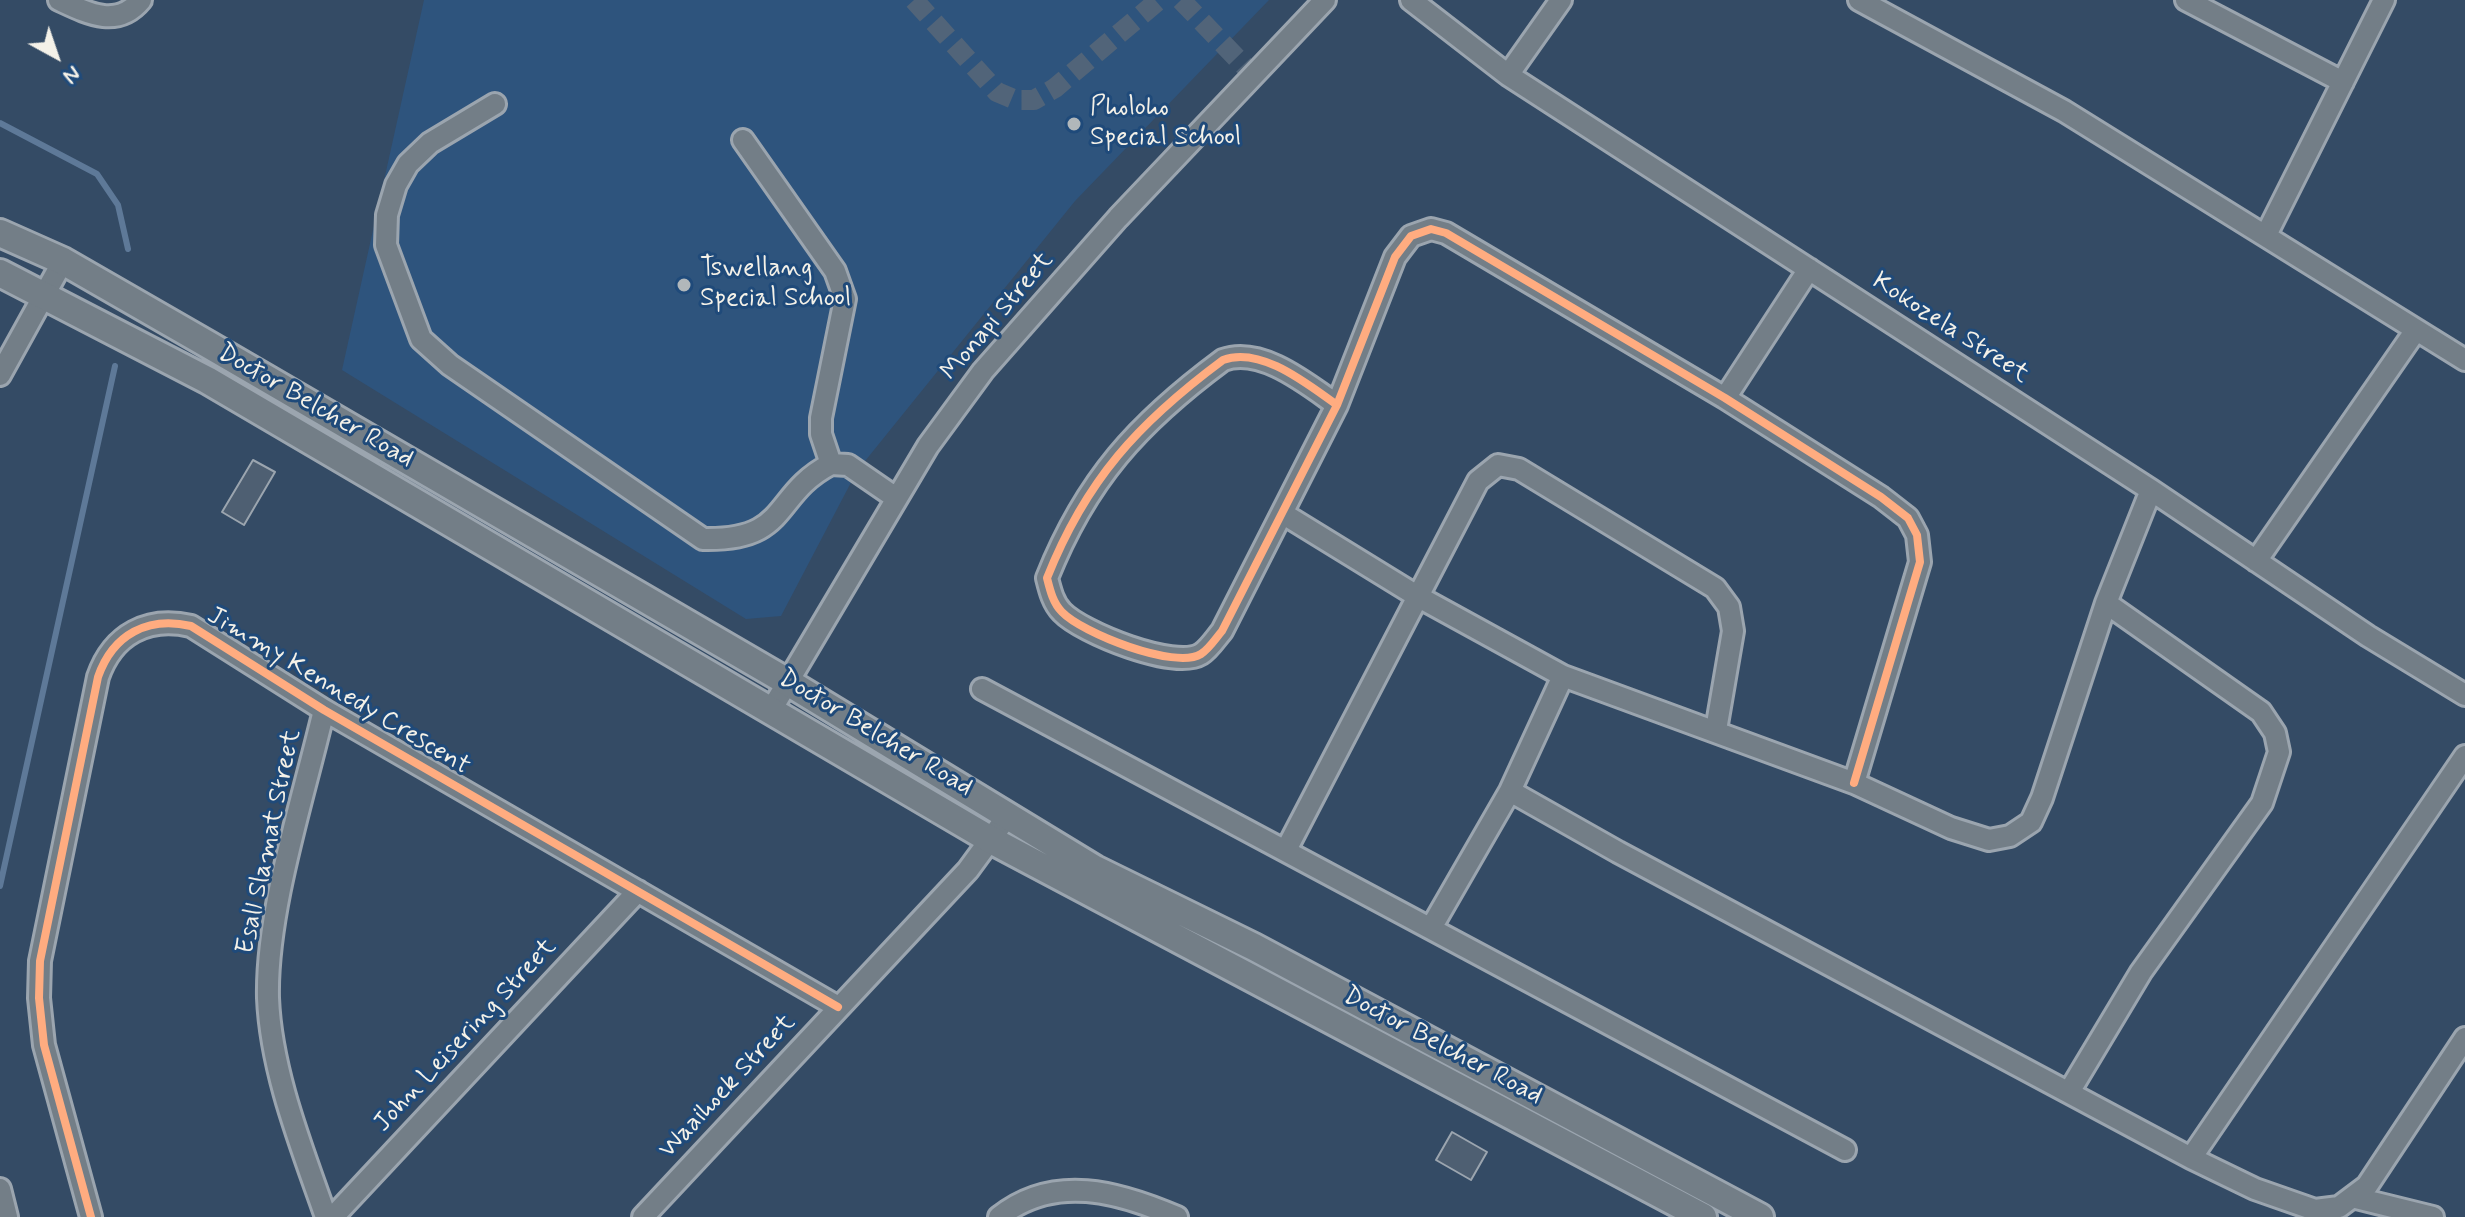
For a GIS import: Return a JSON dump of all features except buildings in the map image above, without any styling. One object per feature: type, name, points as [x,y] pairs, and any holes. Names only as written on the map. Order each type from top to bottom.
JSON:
[{"type":"main road","name":"Doctor Belcher Road","points":[[0,233],[63,261],[786,681],[1095,869],[1254,947],[1760,1217]]},
{"type":"main road","name":"Doctor Belcher Road","points":[[0,273],[207,380],[991,840],[1703,1217]]},
{"type":"street","points":[[59,0],[86,12],[113,18],[132,9],[141,0]]},
{"type":"street","name":"Monapi Street","points":[[770,712],[928,446],[983,371],[1118,218],[1325,0]]},
{"type":"street","name":"Kokozela Street","points":[[1411,0],[1508,75],[2465,695]]},
{"type":"street","points":[[1508,75],[1561,0]]},
{"type":"street","points":[[1859,0],[2064,111],[2465,360]]},
{"type":"street","points":[[2186,0],[2343,82]]},
{"type":"street","points":[[2266,235],[2384,0]]},
{"type":"street","points":[[495,104],[430,143],[408,164],[396,185],[387,215],[386,245],[421,339],[450,365],[703,539],[736,540],[763,529],[812,478],[831,464],[848,465],[896,498]]},
{"type":"street","points":[[743,140],[835,271],[845,299],[821,418],[821,434],[831,464]]},
{"type":"street","points":[[1337,405],[1299,379],[1265,362],[1238,355],[1223,360],[1123,447],[1096,481],[1047,578],[1053,600],[1063,613],[1089,630],[1144,652],[1175,659],[1201,654],[1222,631],[1337,405],[1395,257],[1411,236],[1431,229],[1446,233],[1725,398],[1881,497],[1908,518],[1917,535],[1920,562],[1854,783]]},
{"type":"street","points":[[0,375],[42,294],[63,261]]},
{"type":"street","points":[[1725,398],[1809,269]]},
{"type":"street","points":[[2256,561],[2416,330]]},
{"type":"street","points":[[1286,850],[1478,481],[1498,465],[1519,469],[1715,588],[1729,607],[1733,631],[1716,730]]},
{"type":"street","points":[[1282,513],[1417,596],[1563,676],[1854,783],[1951,828],[1989,840],[2010,836],[2031,822],[2042,798],[2106,603],[2151,490]]},
{"type":"street","points":[[2069,1092],[2141,972],[2262,803],[2279,752],[2275,733],[2261,712],[2106,603]]},
{"type":"street","name":"Jimmy Kennedy Crescent","points":[[91,1217],[44,1045],[39,998],[40,961],[103,662],[124,637],[154,623],[172,622],[191,626],[324,710],[838,1007]]},
{"type":"street","points":[[1431,928],[1510,791],[1563,676]]},
{"type":"street","points":[[982,689],[1845,1150]]},
{"type":"street","name":"Esall Slamat Street","points":[[324,710],[275,921],[268,1000],[276,1056],[326,1217]]},
{"type":"street","points":[[2191,1158],[2465,756]]},
{"type":"street","points":[[1510,791],[1632,860],[2191,1158],[2255,1189],[2315,1210],[2339,1207],[2356,1198],[2465,1038]]},
{"type":"street","name":"Waaihoek Street","points":[[643,1217],[968,870],[1009,814]]},
{"type":"street","name":"John Leisering Street","points":[[333,1217],[638,891]]},
{"type":"street","points":[[0,1189],[7,1217]]},
{"type":"street","points":[[999,1217],[1042,1195],[1081,1189],[1134,1198],[1177,1217]]},
{"type":"street","points":[[2356,1198],[2433,1217]]},
{"type":"shaded area","name":"Tswellang Special School","points":[[424,0],[1269,0],[1075,201],[857,471],[781,616],[746,619],[342,370]]},
{"type":"waterway","points":[[0,123],[97,174],[118,205],[128,249]]},
{"type":"waterway","points":[[0,886],[115,366]]},
{"type":"tunnel","points":[[914,0],[997,92],[1016,100],[1034,100],[1055,88],[1159,0]]},
{"type":"tunnel","points":[[1181,0],[1253,75]]},
{"type":"cycle path","points":[[1337,405],[1298,378],[1268,363],[1253,358],[1223,360],[1140,431],[1097,483],[1062,543],[1047,578],[1059,608],[1088,630],[1129,647],[1188,658],[1207,649],[1222,631],[1337,405],[1395,257],[1411,236],[1431,229],[1446,233],[1725,398],[1881,497],[1908,518],[1917,535],[1920,562],[1854,783]]},
{"type":"cycle path","points":[[91,1217],[44,1045],[39,998],[40,961],[98,677],[113,649],[123,639],[147,626],[191,626],[324,710],[838,1007]]},
{"type":"place","name":"Pholoho Special School","points":[[1074,124]]},
{"type":"place","name":"Tswellang Special School","points":[[684,285]]}]
